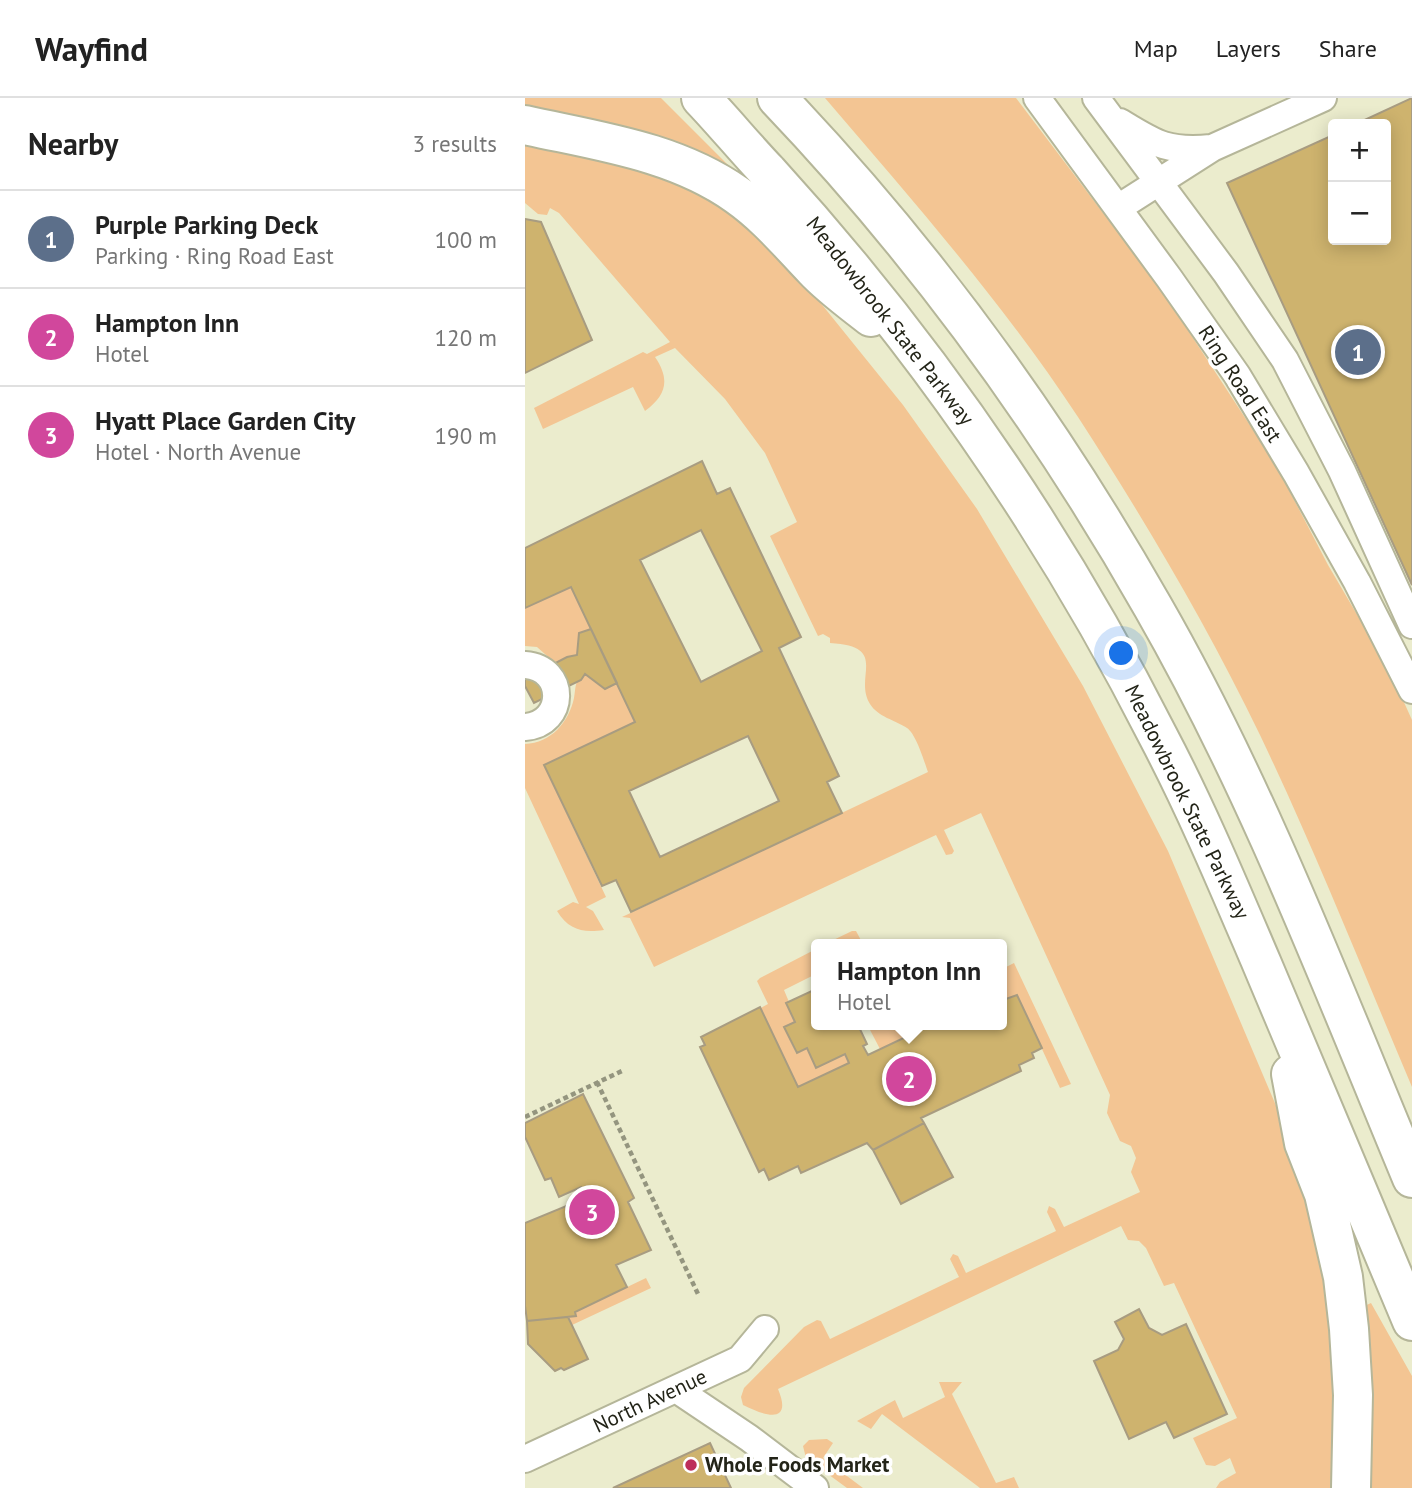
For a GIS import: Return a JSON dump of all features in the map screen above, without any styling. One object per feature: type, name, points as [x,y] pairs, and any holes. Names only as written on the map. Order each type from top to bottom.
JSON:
[{"type":"highway","name":"Meadowbrook State Parkway","points":[[701,98],[804,210],[868,286],[929,365],[1037,523],[1112,649],[1201,824],[1412,1321]]},
{"type":"highway","points":[[777,98],[845,173],[938,286],[1023,402],[1154,608],[1221,737],[1262,824],[1412,1178]]},
{"type":"highway","points":[[525,125],[649,154],[681,164],[720,183],[755,208],[815,271],[929,365]]},
{"type":"highway","points":[[1277,999],[1304,1143],[1324,1194],[1343,1277],[1353,1395],[1350,1488]]},
{"type":"highway","points":[[1339,1003],[1412,1112]]},
{"type":"street","name":"Ring Road East","points":[[1037,98],[1222,352],[1296,473],[1357,582],[1412,690]]},
{"type":"street","points":[[1118,208],[1212,148],[1287,105],[1323,98]]},
{"type":"street","points":[[1102,106],[1164,146],[1186,150],[1212,148]]},
{"type":"street","points":[[1102,106],[1226,273],[1285,360],[1349,468],[1412,625]]},
{"type":"street","points":[[1296,473],[1310,475],[1349,468]]},
{"type":"street","points":[[525,665],[541,669],[549,676],[557,694],[550,715],[542,722],[525,727]]},
{"type":"street","name":"North Avenue","points":[[525,1459],[740,1359],[765,1329]]},
{"type":"street","points":[[676,1389],[749,1438],[815,1488]]},
{"type":"path","points":[[525,1117],[624,1070]]},
{"type":"path","points":[[597,1082],[699,1296]]},
{"type":"shaded area","points":[[525,98],[661,98],[732,169],[723,177],[525,117]]},
{"type":"shaded area","points":[[825,98],[1016,98],[1163,292],[1276,465],[1328,565],[1389,669],[1412,720],[1412,1087],[1319,866],[1260,735],[1197,613],[1151,533],[1078,417],[1019,334],[956,253]]},
{"type":"shaded area","points":[[525,144],[658,174],[739,209],[794,270],[903,405],[977,509],[1083,686],[1168,851],[1302,1167],[1338,1322],[1339,1488],[1216,1488],[1220,1482],[1236,1473],[1230,1458],[1215,1466],[1206,1465],[1193,1438],[1237,1418],[1174,1283],[1164,1286],[1146,1248],[1139,1241],[1128,1240],[1121,1226],[778,1389],[782,1400],[779,1413],[768,1414],[743,1405],[741,1397],[744,1388],[804,1327],[817,1320],[821,1321],[830,1339],[959,1277],[950,1259],[953,1254],[958,1256],[966,1273],[1056,1231],[1047,1212],[1049,1206],[1055,1209],[1064,1227],[1140,1192],[1131,1172],[1136,1158],[1131,1146],[1120,1141],[1107,1113],[1110,1095],[981,813],[944,830],[954,851],[952,854],[946,855],[936,835],[654,967],[630,918],[622,917],[928,772],[910,731],[877,712],[870,704],[866,694],[865,656],[848,645],[830,643],[830,638],[823,634],[818,636],[770,536],[797,522],[765,453],[725,399],[675,348],[655,357],[663,372],[664,386],[658,399],[645,411],[633,387],[543,429],[534,408],[643,352],[647,354],[670,342],[559,213],[550,208],[547,215],[538,214],[525,203]]},
{"type":"shaded area","points":[[571,587],[591,629],[579,633],[577,655],[555,663],[537,647],[525,646],[525,608]]},
{"type":"shaded area","points":[[585,674],[604,689],[617,683],[635,722],[544,765],[606,897],[586,907],[593,911],[604,930],[596,931],[571,926],[557,911],[573,902],[579,904],[525,788],[525,744],[543,740],[563,723],[572,707],[577,682]]},
{"type":"shaded area","points":[[856,931],[860,939],[835,939]]},
{"type":"shaded area","points":[[811,952],[811,976],[784,990],[789,1002],[786,1004],[795,1022],[784,1027],[796,1053],[807,1048],[816,1067],[845,1054],[849,1063],[798,1087],[759,1009],[768,1004],[757,981]]},
{"type":"shaded area","points":[[1014,963],[1071,1084],[1060,1088],[1017,995],[1007,999],[1007,966]]},
{"type":"shaded area","points":[[870,1030],[920,1030],[880,1049]]},
{"type":"shaded area","points":[[646,1278],[651,1288],[572,1325],[568,1317],[575,1316],[575,1312]]},
{"type":"shaded area","points":[[1371,1303],[1412,1376],[1412,1488],[1366,1488],[1360,1308]]},
{"type":"shaded area","points":[[939,1382],[962,1382],[952,1394],[996,1483],[1014,1477],[1019,1488],[980,1488],[882,1414],[871,1429],[857,1421],[895,1400],[903,1418],[945,1397]]},
{"type":"shaded area","points":[[827,1439],[833,1443],[823,1458],[863,1488],[847,1488],[806,1458],[803,1446],[809,1440]]},
{"type":"building","points":[[1412,98],[1412,585],[1227,183],[1328,137],[1328,245],[1391,245],[1391,119],[1367,119]]},
{"type":"building","points":[[525,219],[541,222],[592,340],[525,373]]},
{"type":"building","points":[[702,461],[717,494],[730,488],[801,637],[779,648],[839,776],[827,782],[842,813],[631,912],[616,880],[602,886],[544,765],[635,722],[571,587],[525,608],[525,548]],"holes":[[[701,530],[762,651],[701,682],[640,560]],[[748,736],[779,801],[660,857],[629,791]]]},
{"type":"building","points":[[591,629],[617,683],[605,689],[585,674],[581,680],[534,703],[525,686],[525,679],[567,657],[577,655],[579,633]]},
{"type":"building","points":[[811,991],[811,1030],[860,1030],[867,1044],[863,1046],[868,1055],[920,1030],[1007,1030],[1007,999],[1017,995],[1042,1048],[1032,1053],[1034,1058],[1019,1065],[1021,1071],[921,1118],[924,1123],[873,1150],[867,1143],[801,1173],[798,1166],[769,1180],[764,1169],[759,1172],[700,1047],[705,1045],[701,1037],[760,1007],[798,1087],[849,1063],[845,1054],[816,1068],[807,1048],[797,1053],[784,1027],[795,1022],[786,1003]]},
{"type":"building","points":[[583,1094],[634,1198],[628,1202],[651,1250],[616,1265],[627,1287],[575,1312],[576,1316],[527,1321],[525,1223],[586,1198],[581,1187],[559,1197],[551,1178],[545,1180],[525,1137],[525,1123]]},
{"type":"building","points":[[924,1123],[953,1177],[901,1204],[873,1150]]},
{"type":"building","points":[[1139,1309],[1149,1328],[1162,1335],[1186,1324],[1227,1414],[1174,1438],[1166,1422],[1129,1439],[1094,1361],[1118,1350],[1124,1339],[1115,1322]]},
{"type":"building","points":[[568,1317],[588,1359],[564,1370],[561,1368],[555,1371],[528,1344],[527,1321]]},
{"type":"building","name":"Whole Foods Market","points":[[710,1443],[731,1488],[613,1488]]},
{"type":"place","name":"Purple Parking Deck","points":[[1358,352]]},
{"type":"place","name":"Hampton Inn","points":[[909,1079]]},
{"type":"place","name":"Hyatt Place Garden City","points":[[592,1212]]},
{"type":"place","name":"Whole Foods Market","points":[[691,1465]]}]
